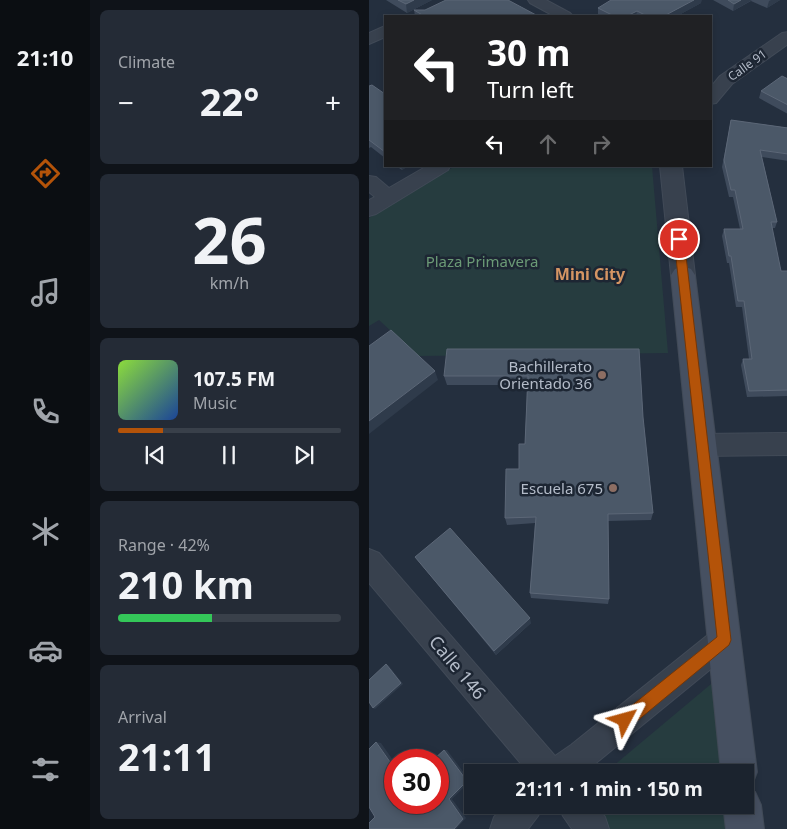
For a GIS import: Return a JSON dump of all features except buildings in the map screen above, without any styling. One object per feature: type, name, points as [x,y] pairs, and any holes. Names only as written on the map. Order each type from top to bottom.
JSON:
[{"type":"main road","points":[[683,275],[738,764]]},
{"type":"main road","points":[[743,814],[745,829]]},
{"type":"street","points":[[535,0],[563,15]]},
{"type":"street","points":[[555,1],[564,15]]},
{"type":"street","points":[[369,38],[384,31]]},
{"type":"street","name":"Calle 91","points":[[712,94],[718,78],[787,36]]},
{"type":"street","points":[[369,210],[439,167]]},
{"type":"street","points":[[671,167],[683,275]]},
{"type":"street","points":[[369,182],[388,198]]},
{"type":"street","points":[[702,445],[787,444]]},
{"type":"street","name":"Calle 146","points":[[369,562],[541,764]]},
{"type":"street","points":[[570,764],[724,640]]},
{"type":"street","points":[[506,829],[519,814]]},
{"type":"street","points":[[581,814],[593,829]]},
{"type":"green space","name":"Plaza Primavera","points":[[453,167],[652,167],[668,353],[418,356],[379,320],[369,326],[369,218]]},
{"type":"green space","points":[[723,674],[731,764],[616,764]]},
{"type":"green space","points":[[578,814],[736,814],[738,829],[592,829]]},
{"type":"place","name":"Bachillerato Orientado 36","points":[[602,375]]},
{"type":"place","name":"Escuela 675","points":[[613,488]]},
{"type":"district","name":"Mini City","points":[[590,274]]},
{"type":"route","points":[[625,720],[724,640],[679,239]]}]
